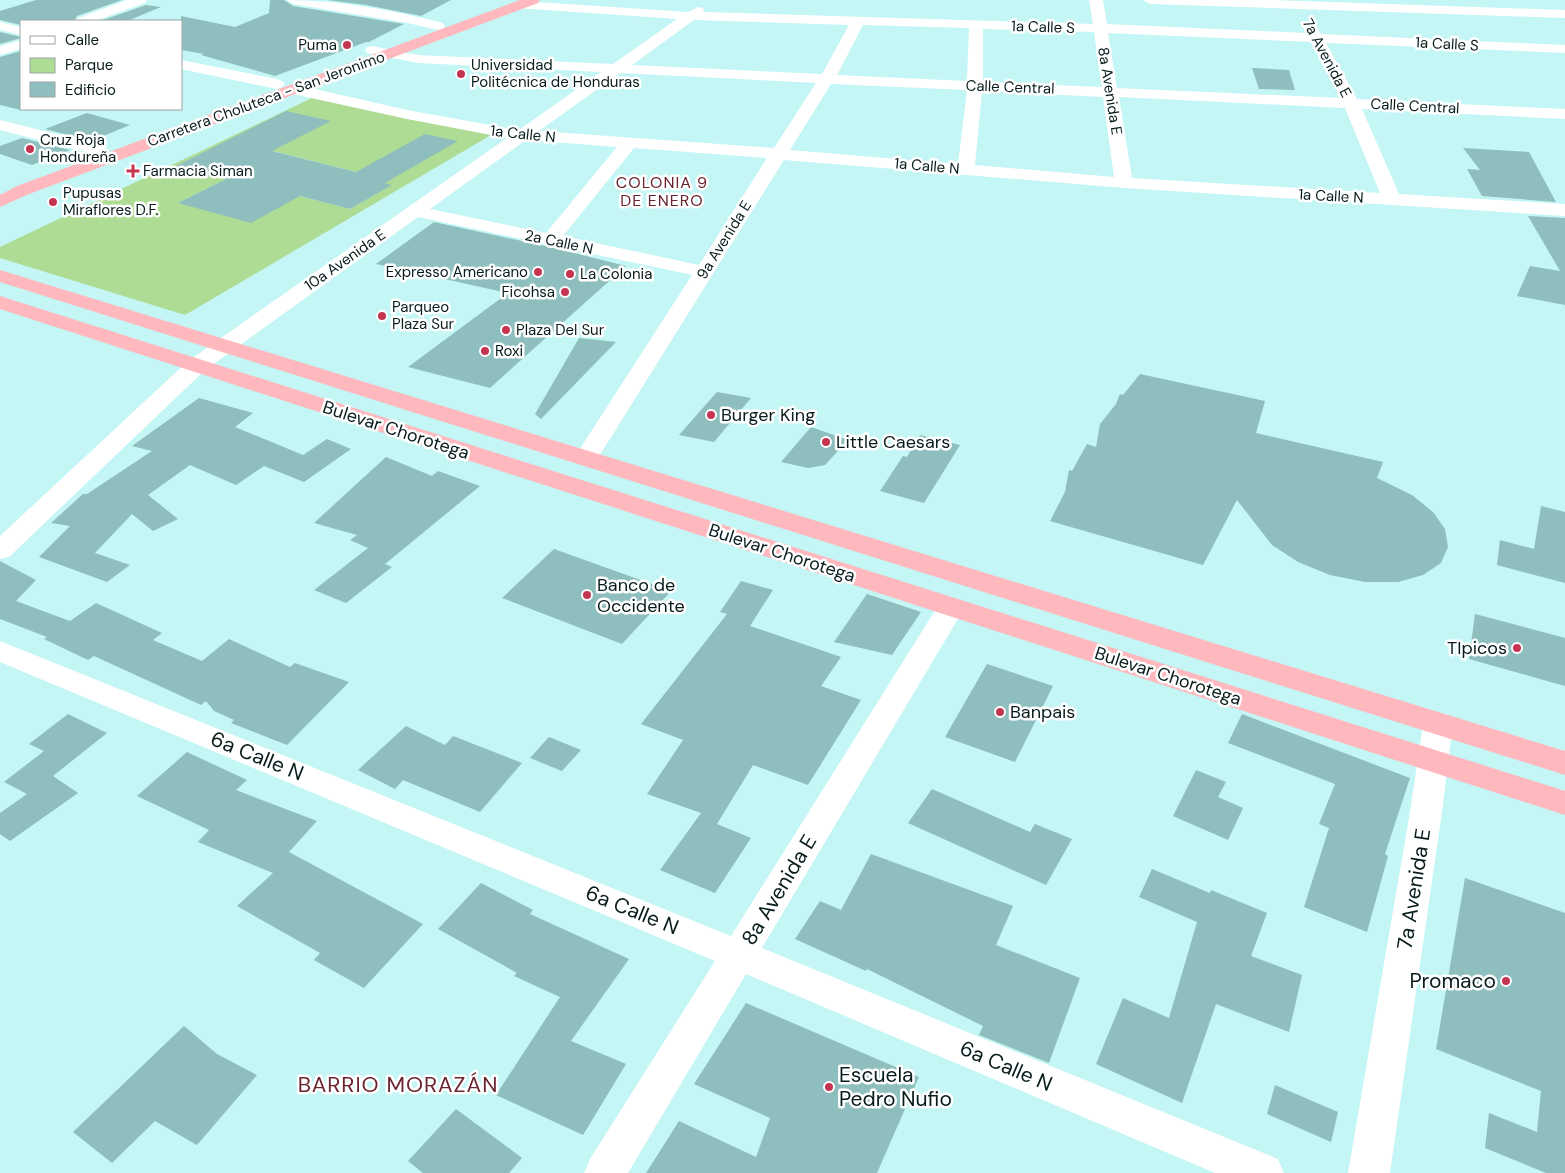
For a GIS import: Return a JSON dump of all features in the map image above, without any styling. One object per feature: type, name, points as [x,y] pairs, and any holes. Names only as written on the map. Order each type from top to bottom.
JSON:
[{"type":"highway","name":"Carretera Choluteca - San Jeronimo","points":[[379,52],[438,26],[521,2]]},
{"type":"highway","name":"Carretera Choluteca - San Jeronimo","points":[[0,185],[521,2]]},
{"type":"highway","name":"Carretera Choluteca - San Jeronimo","points":[[0,202],[23,190],[285,86]]},
{"type":"highway","name":"Bulevar Chorotega","points":[[0,276],[1565,763]]},
{"type":"highway","name":"Bulevar Chorotega","points":[[0,302],[1565,803]]},
{"type":"street","points":[[86,20],[140,0]]},
{"type":"street","points":[[293,0],[438,26]]},
{"type":"street","name":"10a Avenida E","points":[[0,550],[196,366],[715,0]]},
{"type":"street","name":"8a Avenida E","points":[[1096,0],[1124,183]]},
{"type":"street","points":[[1150,0],[1298,3],[1565,14]]},
{"type":"street","name":"1a Calle S","points":[[521,2],[691,16],[1100,28],[1565,49]]},
{"type":"street","name":"7a Avenida E","points":[[1298,3],[1351,103],[1392,200]]},
{"type":"street","name":"9a Avenida E","points":[[586,458],[827,78],[858,21]]},
{"type":"street","points":[[966,170],[974,85],[976,24]]},
{"type":"street","points":[[0,26],[20,31]]},
{"type":"street","points":[[0,51],[20,44]]},
{"type":"street","name":"Calle Central","points":[[379,52],[418,59],[456,61],[1565,114]]},
{"type":"street","name":"1a Calle N","points":[[182,64],[285,86],[383,110],[483,130],[521,135],[779,154],[1124,183],[1565,210]]},
{"type":"street","points":[[0,124],[98,150]]},
{"type":"street","points":[[550,240],[629,143]]},
{"type":"street","name":"2a Calle N","points":[[415,211],[704,272]]},
{"type":"street","name":"8a Avenida E","points":[[605,1173],[951,607]]},
{"type":"street","name":"6a Calle N","points":[[0,651],[740,955],[1263,1173]]},
{"type":"street","name":"7a Avenida E","points":[[1369,1173],[1434,760],[1438,724]]},
{"type":"green space","points":[[314,97],[491,135],[185,315],[0,258],[0,247]],"holes":[[[220,145],[277,152],[364,174],[360,177],[391,185],[350,209],[300,196],[178,203],[226,179],[176,166]]]},
{"type":"building","points":[[36,0],[122,0],[77,16],[75,20],[20,20],[20,25],[0,20],[0,11]]},
{"type":"building","points":[[270,0],[284,0],[293,6],[404,24],[369,42],[275,76],[201,55],[204,54],[182,50],[181,16],[235,27],[269,13]]},
{"type":"building","points":[[327,0],[451,0],[421,16],[366,5]]},
{"type":"building","points":[[146,5],[161,7],[129,20],[103,20]]},
{"type":"building","points":[[0,32],[20,37],[20,38],[0,44]]},
{"type":"building","points":[[20,51],[20,110],[0,105],[0,57]]},
{"type":"building","points":[[1252,68],[1289,70],[1295,90],[1259,89]]},
{"type":"building","points":[[286,111],[331,121],[272,151],[356,172],[425,134],[458,141],[385,183],[392,185],[350,209],[300,196],[251,223],[178,203],[226,179],[176,166]]},
{"type":"building","points":[[87,113],[130,125],[91,141],[45,129]]},
{"type":"building","name":"Cruz Roja Hondureña","points":[[22,138],[70,150],[32,165],[0,154],[0,146]]},
{"type":"building","points":[[1463,148],[1529,152],[1556,202],[1482,196],[1467,169],[1480,170]]},
{"type":"building","points":[[1528,216],[1565,218],[1565,305],[1517,296],[1530,266],[1560,271]]},
{"type":"building","name":"Plaza Del Sur","points":[[434,222],[550,247],[626,266],[490,388],[408,367],[508,293],[376,264]]},
{"type":"building","points":[[579,338],[616,342],[541,419],[535,414]]},
{"type":"building","points":[[1140,374],[1265,401],[1256,433],[1383,462],[1377,478],[1412,495],[1433,512],[1445,529],[1448,547],[1441,563],[1423,575],[1398,582],[1365,582],[1330,575],[1298,562],[1272,545],[1237,500],[1203,565],[1050,521],[1065,492],[1069,470],[1072,471],[1087,444],[1096,447],[1100,424],[1116,404],[1120,394],[1123,395]]},
{"type":"building","points":[[717,392],[751,398],[714,442],[679,435]]},
{"type":"building","points":[[199,398],[253,413],[235,427],[303,455],[327,439],[351,449],[304,482],[264,466],[236,485],[190,465],[148,495],[178,519],[153,531],[132,514],[95,553],[130,565],[107,582],[39,557],[70,526],[51,523],[83,494],[87,494],[152,451],[132,446]]},
{"type":"building","points":[[811,427],[848,440],[825,465],[808,468],[781,462]]},
{"type":"building","points":[[920,435],[960,445],[924,503],[880,491],[903,456],[907,457]]},
{"type":"building","points":[[386,457],[432,476],[438,471],[480,486],[385,564],[392,567],[346,603],[314,590],[368,548],[350,540],[357,535],[314,523]]},
{"type":"building","points":[[1541,506],[1565,512],[1565,583],[1497,565],[1500,540],[1534,549]]},
{"type":"building","name":"Banco de Occidente","points":[[554,549],[671,591],[622,644],[502,598]]},
{"type":"building","points":[[0,561],[36,580],[16,601],[70,621],[96,603],[162,633],[153,640],[202,661],[229,639],[290,667],[295,663],[349,682],[287,745],[231,723],[234,720],[214,711],[206,701],[201,705],[94,656],[88,660],[44,639],[47,637],[0,619]]},
{"type":"building","points":[[741,581],[773,590],[750,626],[841,657],[821,686],[861,700],[808,785],[753,765],[717,824],[751,838],[715,893],[660,870],[701,813],[647,794],[683,740],[641,724],[727,614],[720,612]]},
{"type":"building","points":[[867,594],[921,612],[892,655],[834,642]]},
{"type":"building","name":"TIpicos","points":[[1475,614],[1565,638],[1565,686],[1469,659]]},
{"type":"building","name":"Banpais","points":[[987,664],[1053,686],[1015,762],[945,737]]},
{"type":"building","points":[[68,714],[107,733],[53,776],[78,793],[10,841],[0,834],[0,813],[27,794],[4,782],[44,751],[29,744]]},
{"type":"building","points":[[1242,714],[1410,778],[1385,854],[1388,856],[1367,932],[1304,907],[1329,828],[1319,824],[1335,784],[1228,743]]},
{"type":"building","points":[[406,726],[445,745],[453,736],[522,763],[480,812],[403,780],[395,789],[358,770]]},
{"type":"building","points":[[549,737],[581,750],[562,771],[530,758]]},
{"type":"building","points":[[187,752],[247,780],[236,790],[317,821],[289,852],[423,924],[364,988],[314,960],[320,953],[237,906],[273,873],[198,842],[209,830],[137,796]]},
{"type":"building","points":[[1196,770],[1226,782],[1218,797],[1243,808],[1228,840],[1173,816]]},
{"type":"building","points":[[932,789],[1030,832],[1035,824],[1072,839],[1046,885],[908,823]]},
{"type":"building","points":[[871,854],[1013,906],[996,945],[1080,978],[1049,1063],[979,1035],[983,1026],[867,969],[866,971],[795,939],[820,901],[841,910]]},
{"type":"building","points":[[1152,869],[1210,893],[1211,890],[1267,913],[1251,956],[1302,975],[1289,1032],[1216,1004],[1182,1103],[1096,1064],[1123,998],[1169,1018],[1197,922],[1139,897]]},
{"type":"building","name":"Promaco","points":[[1465,878],[1565,913],[1565,1173],[1546,1173],[1485,1148],[1489,1113],[1537,1132],[1541,1091],[1436,1049]]},
{"type":"building","points":[[481,883],[533,910],[530,914],[629,959],[571,1041],[626,1064],[583,1135],[496,1095],[560,997],[514,976],[517,973],[438,929]]},
{"type":"building","points":[[746,1003],[919,1077],[877,1173],[646,1173],[679,1121],[756,1157],[770,1118],[694,1084]]},
{"type":"building","points":[[184,1026],[217,1054],[257,1075],[197,1145],[155,1121],[112,1163],[73,1132]]},
{"type":"building","points":[[1275,1085],[1338,1112],[1331,1142],[1267,1114]]},
{"type":"building","points":[[456,1109],[522,1158],[509,1173],[423,1173],[408,1161]]},
{"type":"place","name":"Puma","points":[[347,45]]},
{"type":"place","name":"Universidad Politécnica de Honduras","points":[[461,74]]},
{"type":"place","name":"Cruz Roja Hondureña","points":[[30,149]]},
{"type":"place","name":"Farmacia Siman","points":[[133,171]]},
{"type":"place","name":"Pupusas Miraflores D.F.","points":[[53,202]]},
{"type":"place","name":"Expresso Americano","points":[[538,272]]},
{"type":"place","name":"La Colonia","points":[[570,274]]},
{"type":"place","name":"Ficohsa","points":[[565,292]]},
{"type":"place","name":"Parqueo Plaza Sur","points":[[382,316]]},
{"type":"place","name":"Plaza Del Sur","points":[[506,330]]},
{"type":"place","name":"Roxi","points":[[485,351]]},
{"type":"place","name":"Burger King","points":[[711,415]]},
{"type":"place","name":"Little Caesars","points":[[826,442]]},
{"type":"place","name":"Banco de Occidente","points":[[587,595]]},
{"type":"place","name":"TIpicos","points":[[1517,648]]},
{"type":"place","name":"Banpais","points":[[1000,712]]},
{"type":"place","name":"Promaco","points":[[1506,981]]},
{"type":"place","name":"Escuela Pedro Nufio","points":[[829,1087]]},
{"type":"district","name":"COLONIA 9 DE ENERO","points":[[662,191]]},
{"type":"district","name":"BARRIO MORAZÁN","points":[[398,1084]]}]
